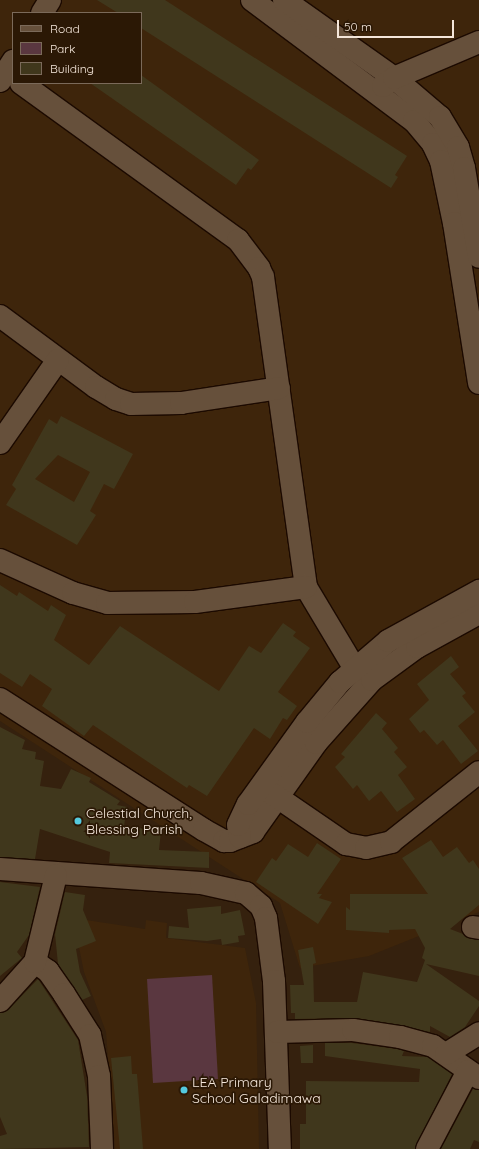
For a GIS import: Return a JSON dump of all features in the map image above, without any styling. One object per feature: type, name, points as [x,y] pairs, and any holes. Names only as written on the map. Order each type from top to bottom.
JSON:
[{"type":"street","points":[[43,12],[50,0]]},
{"type":"street","points":[[252,0],[376,92],[425,132],[440,161],[460,257],[479,383]]},
{"type":"street","points":[[284,0],[394,78],[440,117],[458,147],[471,203],[479,257]]},
{"type":"street","points":[[376,92],[394,78],[479,42]]},
{"type":"street","points":[[23,84],[238,240],[250,253],[263,276],[306,587],[355,669]]},
{"type":"street","points":[[0,316],[58,360],[116,399],[131,404],[180,403],[279,388]]},
{"type":"street","points":[[0,443],[58,360]]},
{"type":"street","points":[[0,560],[73,593],[108,603],[195,602],[306,587]]},
{"type":"street","points":[[240,837],[238,825],[261,787],[319,706],[355,669],[388,641],[479,591]]},
{"type":"street","points":[[0,700],[208,833],[224,841],[253,832],[280,798],[316,743],[372,680],[417,647],[479,613]]},
{"type":"street","points":[[261,787],[280,798],[346,844],[366,848],[391,842],[479,772]]},
{"type":"street","points":[[0,870],[56,875],[201,883],[236,890],[254,899],[261,906],[266,918],[277,1032],[280,1149]]},
{"type":"street","points":[[0,1001],[35,962],[56,875]]},
{"type":"street","points":[[35,962],[48,971],[90,1035],[99,1076],[102,1149]]},
{"type":"street","points":[[277,1032],[354,1030],[400,1037],[433,1046],[474,1074],[427,1149]]},
{"type":"street","points":[[446,1054],[479,1033]]},
{"type":"shaded area","points":[[0,0],[479,0],[479,912],[369,956],[300,968],[280,903],[0,721]]},
{"type":"shaded area","name":"LEA Primary School Galadimawa","points":[[73,918],[145,929],[146,920],[167,923],[166,938],[245,948],[256,1003],[259,1149],[115,1149],[106,1032],[84,972]]},
{"type":"green space","points":[[212,975],[218,1079],[153,1083],[147,979]]},
{"type":"building","points":[[97,0],[165,0],[407,156],[395,175],[398,177],[391,188],[142,29],[142,12],[116,12]]},
{"type":"building","points":[[142,76],[259,160],[251,170],[248,168],[236,185],[91,84],[142,84]]},
{"type":"building","points":[[61,416],[133,454],[114,489],[104,484],[90,511],[96,515],[77,545],[6,505],[16,489],[12,485],[49,419],[57,424]],"holes":[[[58,455],[90,472],[74,502],[35,479]]]},
{"type":"building","points":[[0,585],[17,596],[19,592],[48,611],[51,605],[66,615],[54,640],[89,665],[120,626],[219,691],[249,646],[261,653],[283,623],[296,632],[293,636],[310,648],[278,692],[297,706],[287,720],[283,718],[270,739],[254,728],[207,796],[189,785],[187,788],[93,725],[84,736],[42,706],[52,689],[30,674],[22,687],[0,673]]},
{"type":"building","points":[[451,656],[459,667],[450,674],[466,693],[462,696],[475,712],[458,726],[478,751],[461,764],[443,740],[437,745],[424,730],[420,733],[409,719],[429,700],[417,684]]},
{"type":"building","points":[[376,713],[387,723],[382,729],[398,748],[394,752],[407,767],[398,775],[415,799],[397,812],[381,791],[369,801],[357,785],[353,789],[335,767],[345,757],[341,754]]},
{"type":"building","points":[[0,727],[25,740],[22,749],[36,752],[35,759],[44,761],[40,786],[61,789],[71,769],[91,778],[89,782],[120,801],[117,805],[127,807],[124,826],[161,831],[159,850],[209,852],[209,868],[109,863],[110,852],[40,829],[35,859],[0,857]]},
{"type":"building","points":[[431,840],[443,857],[457,847],[469,863],[473,860],[479,869],[479,905],[450,929],[479,940],[479,976],[426,964],[479,1001],[479,1006],[465,1027],[450,1037],[430,1026],[430,1032],[355,1018],[295,1019],[295,1013],[291,1013],[290,985],[304,985],[298,950],[313,947],[316,963],[313,964],[314,1002],[357,1002],[363,972],[417,982],[425,960],[422,958],[425,948],[415,929],[389,930],[389,933],[346,930],[346,907],[350,910],[350,894],[428,894],[402,858]]},
{"type":"building","points":[[317,843],[341,859],[317,894],[322,894],[319,898],[332,902],[318,924],[256,882],[272,858],[276,861],[288,844],[308,857]]},
{"type":"building","points":[[0,882],[40,887],[29,935],[17,952],[22,958],[0,976]]},
{"type":"building","points":[[65,892],[85,895],[83,910],[96,941],[76,949],[80,972],[91,996],[82,1000],[58,964],[55,934]]},
{"type":"building","points":[[221,906],[221,914],[240,910],[245,935],[238,936],[239,942],[222,945],[221,939],[207,941],[168,938],[169,926],[189,928],[187,909]]},
{"type":"building","points":[[38,979],[78,1040],[87,1096],[89,1147],[0,1149],[0,1136],[7,1134],[0,1117],[0,1013],[9,1009]]},
{"type":"building","points":[[325,1043],[352,1043],[397,1049],[404,1051],[402,1056],[428,1057],[452,1074],[415,1149],[300,1149],[300,1124],[306,1124],[306,1081],[419,1082],[420,1069],[325,1056]]},
{"type":"building","points":[[313,1045],[313,1063],[301,1063],[300,1046]]},
{"type":"building","points":[[131,1056],[132,1074],[137,1074],[143,1149],[120,1149],[111,1058]]},
{"type":"building","points":[[473,1089],[479,1090],[479,1142],[474,1140],[470,1149],[441,1149]]},
{"type":"place","name":"Celestial Church, Blessing Parish","points":[[78,821]]},
{"type":"place","name":"LEA Primary School Galadimawa","points":[[184,1090]]}]
